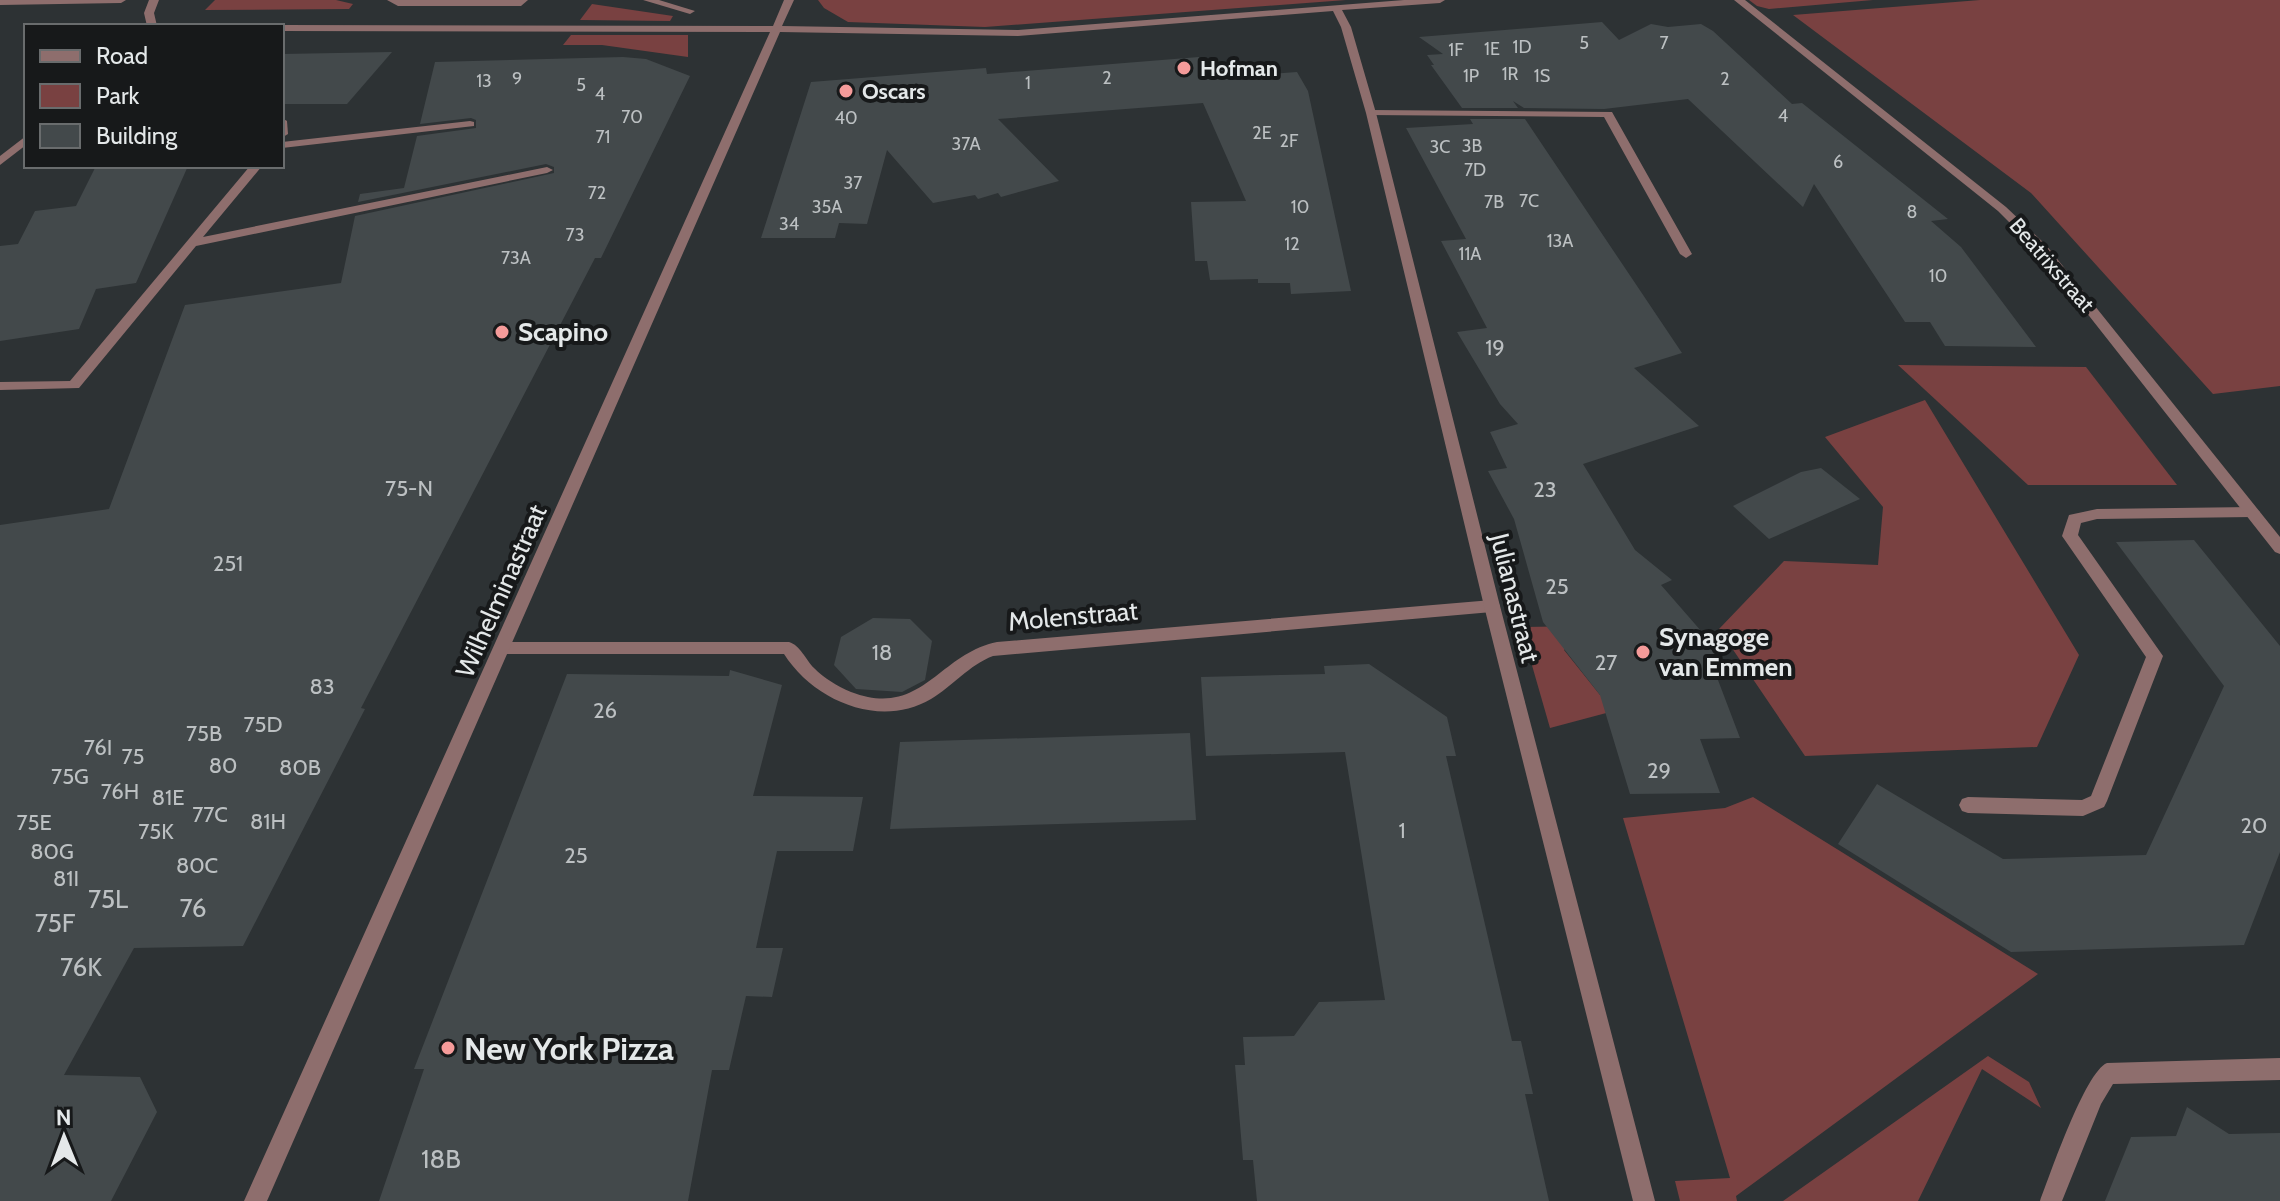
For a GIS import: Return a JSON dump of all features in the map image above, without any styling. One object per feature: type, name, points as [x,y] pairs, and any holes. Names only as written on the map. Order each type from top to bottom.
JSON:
[{"type":"street","points":[[0,2],[121,0]]},
{"type":"street","points":[[152,24],[149,13],[154,0]]},
{"type":"street","points":[[392,0],[398,3],[522,2]]},
{"type":"street","points":[[648,0],[690,11]]},
{"type":"street","name":"Wilhelminastraat","points":[[255,1201],[789,0]]},
{"type":"street","points":[[284,28],[1018,33],[1440,0]]},
{"type":"street","name":"Beatrixstraat","points":[[1739,0],[2002,209],[2042,248],[2280,548]]},
{"type":"street","name":"Julianastraat","points":[[1336,8],[1346,27],[1371,113],[1492,606],[1644,1201]]},
{"type":"street","points":[[1371,113],[1608,114],[1686,254]]},
{"type":"street","points":[[284,134],[470,124]]},
{"type":"street","points":[[0,162],[24,141]]},
{"type":"street","points":[[0,386],[74,385],[254,168]]},
{"type":"street","points":[[191,243],[547,170]]},
{"type":"street","points":[[1968,805],[2083,808],[2098,801],[2155,656],[2070,536],[2074,519],[2097,514],[2252,512]]},
{"type":"street","name":"Molenstraat","points":[[502,648],[789,648],[799,668],[822,686],[852,700],[898,704],[918,698],[982,653],[1012,647],[1492,606]]},
{"type":"street","points":[[2051,1201],[2093,1097],[2107,1074],[2280,1069]]},
{"type":"green space","points":[[215,0],[336,0],[353,4],[349,9],[205,10]]},
{"type":"green space","points":[[818,0],[1346,0],[985,27],[848,22],[824,8]]},
{"type":"green space","points":[[1749,0],[1873,0],[1769,9]]},
{"type":"green space","points":[[1980,0],[2280,0],[2280,386],[2213,394],[2031,193],[1793,15]]},
{"type":"green space","points":[[592,4],[673,16],[670,21],[580,20]]},
{"type":"green space","points":[[571,35],[688,35],[688,57],[602,45],[563,45]]},
{"type":"green space","points":[[1898,365],[2086,367],[2177,485],[2028,485]]},
{"type":"green space","points":[[1925,400],[2079,655],[2037,747],[1805,756],[1719,629],[1784,561],[1878,565],[1883,507],[1825,437]]},
{"type":"green space","points":[[1586,626],[1564,650],[1600,695],[1700,662],[1625,708],[1550,728],[1521,627]]},
{"type":"green space","points":[[1753,797],[2038,974],[1736,1196],[1737,1201],[1680,1201],[1675,1181],[1730,1178],[1623,818],[1725,808]]},
{"type":"green space","points":[[1988,1056],[2029,1082],[2041,1108],[1982,1069],[1918,1201],[1783,1201]]},
{"type":"building","points":[[1602,22],[1619,40],[1651,24],[1668,27],[1701,24],[1713,31],[1792,104],[1802,103],[1948,219],[1931,221],[1961,247],[2036,347],[1945,346],[1930,322],[1905,322],[1814,184],[1803,207],[1688,99],[1604,109],[1524,108],[1513,101],[1518,108],[1462,108],[1427,55],[1443,54],[1419,37]]},
{"type":"building","points":[[392,52],[347,104],[284,104],[284,54]]},
{"type":"building","points":[[1199,57],[1208,79],[1297,72],[1308,91],[1351,291],[1291,294],[1290,283],[1258,283],[1258,279],[1210,280],[1207,261],[1195,261],[1191,202],[1246,201],[1203,103],[998,119],[1059,181],[1001,197],[998,193],[978,199],[975,195],[933,203],[887,150],[867,224],[839,223],[835,238],[761,238],[811,82],[986,68],[987,74]]},
{"type":"building","points":[[646,59],[690,76],[601,258],[595,258],[361,708],[365,709],[243,946],[134,948],[64,1075],[140,1077],[157,1112],[111,1201],[0,1201],[0,525],[109,509],[185,305],[341,283],[355,216],[554,173],[554,167],[546,164],[358,202],[360,194],[404,188],[417,136],[476,128],[476,120],[471,118],[420,124],[435,62]]},
{"type":"building","points":[[1470,119],[1525,119],[1682,353],[1634,368],[1699,426],[1583,464],[1635,550],[1672,580],[1661,585],[1722,655],[1710,659],[1740,738],[1700,739],[1720,793],[1630,794],[1600,695],[1543,622],[1514,519],[1488,471],[1507,468],[1490,432],[1518,424],[1500,404],[1457,332],[1487,328],[1441,241],[1466,239],[1406,128],[1473,124]]},
{"type":"building","points":[[95,168],[187,168],[136,283],[96,289],[79,329],[0,341],[0,246],[18,244],[35,211],[76,206]]},
{"type":"building","points":[[1821,468],[1860,499],[1769,539],[1733,506],[1801,472]]},
{"type":"building","points":[[2194,540],[2280,646],[2280,852],[2244,945],[2011,952],[1838,844],[1877,784],[2003,859],[2146,855],[2224,686],[2116,542]]},
{"type":"building","points":[[873,618],[910,619],[932,641],[925,680],[902,692],[856,689],[834,665],[841,637]]},
{"type":"building","points":[[1369,664],[1447,717],[1456,756],[1446,756],[1512,1041],[1521,1041],[1533,1094],[1525,1094],[1549,1201],[1257,1201],[1253,1160],[1243,1160],[1235,1065],[1245,1065],[1243,1037],[1294,1036],[1319,1002],[1385,1000],[1345,752],[1206,756],[1201,677],[1325,674],[1324,666]]},
{"type":"building","points":[[730,670],[782,685],[753,796],[863,797],[853,851],[777,851],[756,948],[783,948],[772,997],[746,996],[729,1070],[712,1070],[688,1201],[379,1201],[424,1069],[414,1069],[567,674],[729,676]]},
{"type":"building","points":[[1190,733],[1196,820],[890,829],[900,742]]},
{"type":"building","points":[[2187,1107],[2229,1134],[2280,1133],[2280,1201],[2105,1201],[2131,1137],[2176,1136]]},
{"type":"place","name":"Hofman","points":[[1184,68]]},
{"type":"place","name":"Oscars","points":[[846,91]]},
{"type":"place","name":"Scapino","points":[[502,332]]},
{"type":"place","name":"Synagoge van Emmen","points":[[1643,652]]},
{"type":"place","name":"New York Pizza","points":[[448,1048]]}]
